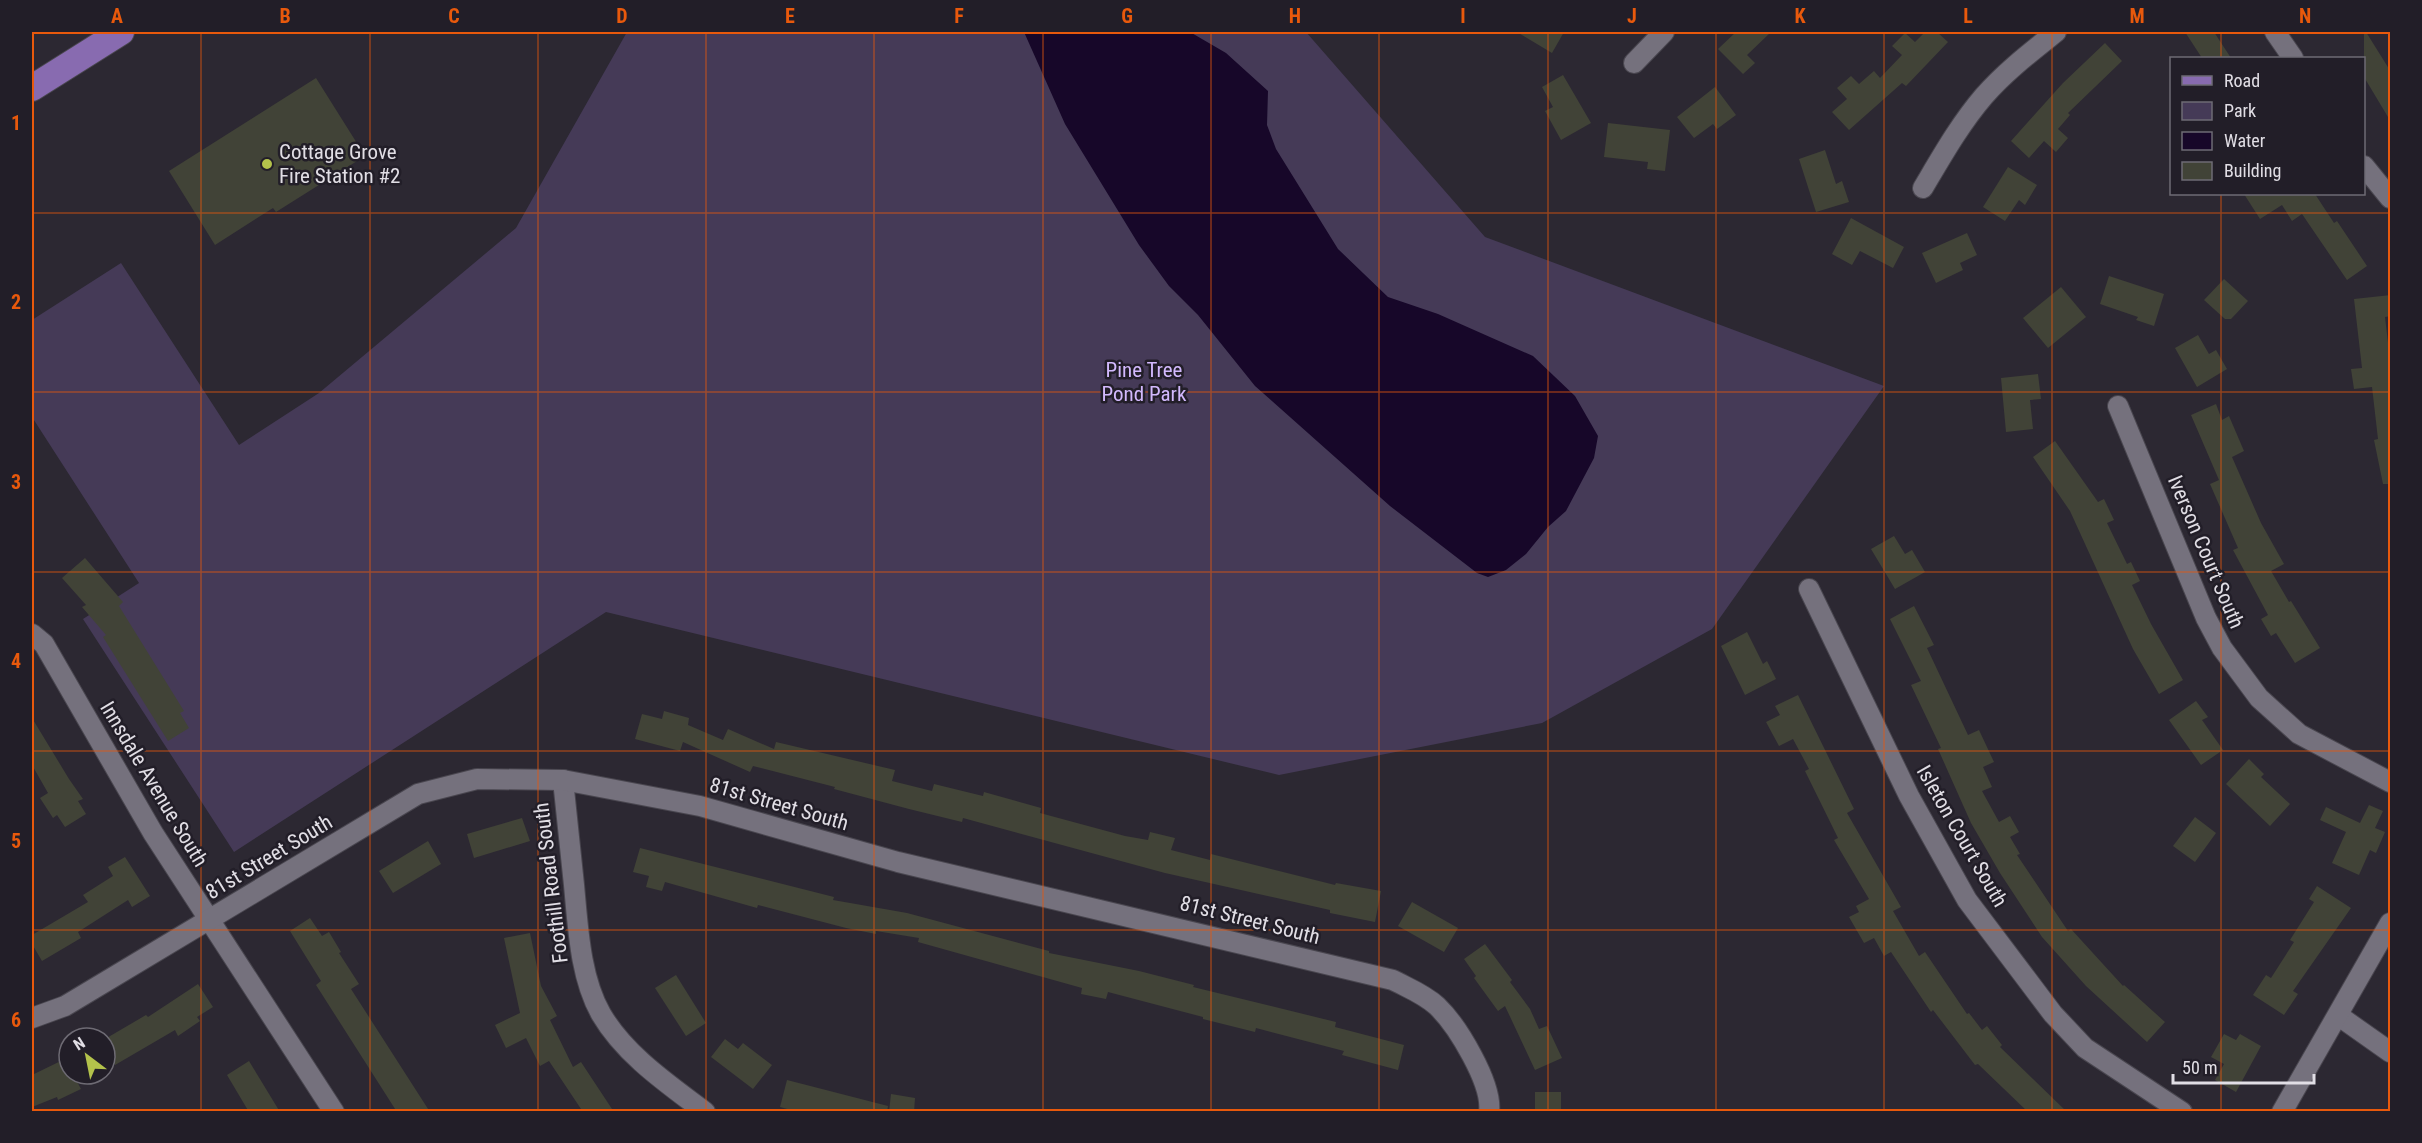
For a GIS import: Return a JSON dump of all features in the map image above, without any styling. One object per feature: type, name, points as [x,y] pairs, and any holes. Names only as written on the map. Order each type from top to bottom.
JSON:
[{"type":"main road","points":[[32,88],[121,32]]},
{"type":"street","points":[[1634,63],[1664,32]]},
{"type":"street","points":[[1923,188],[1950,142],[1984,96],[2015,64],[2056,32]]},
{"type":"street","points":[[2275,32],[2291,57]]},
{"type":"street","points":[[2365,167],[2391,198]]},
{"type":"street","name":"Iverson Court South","points":[[2118,406],[2206,618],[2222,648],[2259,698],[2299,734],[2391,782]]},
{"type":"street","name":"Isleton Court South","points":[[1809,589],[1909,796],[1967,900],[2053,1014],[2085,1048],[2182,1112]]},
{"type":"street","name":"Innsdale Avenue South","points":[[32,634],[44,644],[153,833],[333,1112]]},
{"type":"street","name":"81st Street South","points":[[32,1018],[65,1006],[418,794],[477,779],[563,780],[700,806],[898,862],[1393,980],[1423,995],[1437,1006],[1460,1035],[1478,1069],[1490,1104],[1489,1112]]},
{"type":"street","name":"Foothill Road South","points":[[563,780],[578,931],[589,984],[601,1014],[616,1035],[652,1071],[705,1112]]},
{"type":"street","points":[[2282,1112],[2391,922]]},
{"type":"street","points":[[2339,1016],[2391,1052]]},
{"type":"green space","name":"Pine Tree Pond Park","points":[[627,32],[1306,32],[1485,237],[1884,386],[1712,629],[1542,723],[1279,775],[606,612],[234,852],[83,619],[139,583],[32,417],[32,320],[121,263],[239,445],[319,393],[516,228]]},
{"type":"water","points":[[1024,32],[1190,32],[1226,53],[1268,91],[1267,125],[1276,149],[1338,249],[1388,297],[1438,314],[1533,356],[1575,396],[1598,436],[1594,458],[1566,511],[1548,527],[1526,554],[1506,570],[1488,577],[1477,573],[1390,506],[1255,386],[1198,315],[1169,286],[1139,245],[1065,124]]},
{"type":"building","points":[[1517,32],[1564,32],[1552,53]]},
{"type":"building","points":[[1736,32],[1771,32],[1747,55],[1755,63],[1743,74],[1718,49]]},
{"type":"building","points":[[1925,32],[1937,32],[1948,42],[1906,86],[1902,83],[1849,130],[1832,112],[1847,99],[1837,88],[1851,76],[1859,84],[1874,71],[1880,78],[1902,55],[1892,46],[1905,33],[1915,42]]},
{"type":"building","points":[[2185,32],[2214,32],[2230,57],[2201,57]]},
{"type":"building","points":[[2364,32],[2366,32],[2391,72],[2391,122],[2365,79]]},
{"type":"building","points":[[2105,43],[2122,61],[2068,113],[2070,115],[2058,129],[2068,138],[2056,152],[2044,141],[2029,158],[2011,141],[2063,83]]},
{"type":"building","points":[[1563,75],[1591,123],[1561,140],[1545,111],[1553,107],[1542,87]]},
{"type":"building","name":"Cottage Grove Fire Station #2","points":[[316,78],[365,156],[276,212],[273,208],[215,245],[169,171]]},
{"type":"building","points":[[1715,87],[1736,115],[1717,129],[1713,124],[1694,138],[1677,117]]},
{"type":"building","points":[[1608,123],[1670,130],[1665,171],[1647,169],[1648,162],[1604,157]]},
{"type":"building","points":[[1825,150],[1836,184],[1842,181],[1849,202],[1816,212],[1799,159]]},
{"type":"building","points":[[2008,167],[2037,185],[2025,205],[2019,200],[2005,221],[1983,207]]},
{"type":"building","points":[[2245,195],[2316,195],[2334,223],[2337,221],[2367,266],[2347,280],[2302,214],[2292,221],[2282,205],[2260,219]]},
{"type":"building","points":[[1851,218],[1904,247],[1893,268],[1860,251],[1852,265],[1832,254]]},
{"type":"building","points":[[1967,233],[1977,255],[1960,263],[1963,270],[1936,283],[1922,253]]},
{"type":"building","points":[[2109,276],[2164,294],[2154,326],[2136,320],[2138,317],[2100,304]]},
{"type":"building","points":[[2224,279],[2248,301],[2231,319],[2225,319],[2204,300]]},
{"type":"building","points":[[2061,287],[2086,317],[2048,348],[2023,318]]},
{"type":"building","points":[[2391,295],[2391,316],[2385,317],[2391,368],[2391,484],[2383,484],[2374,440],[2378,439],[2372,387],[2354,389],[2351,369],[2362,368],[2354,299]]},
{"type":"building","points":[[2198,335],[2209,354],[2216,350],[2227,369],[2197,387],[2175,348]]},
{"type":"building","points":[[2038,374],[2041,399],[2030,400],[2033,429],[2006,432],[2001,378]]},
{"type":"building","points":[[2216,404],[2222,420],[2229,416],[2244,451],[2232,457],[2261,523],[2284,564],[2271,571],[2320,648],[2295,663],[2276,633],[2271,636],[2261,619],[2268,615],[2233,550],[2238,548],[2210,484],[2219,480],[2191,415]]},
{"type":"building","points":[[2055,441],[2098,502],[2104,499],[2114,520],[2107,523],[2127,564],[2131,562],[2140,581],[2132,585],[2183,680],[2159,694],[2133,649],[2070,511],[2033,457]]},
{"type":"building","points":[[1894,536],[1905,554],[1912,550],[1925,572],[1895,589],[1871,549]]},
{"type":"building","points":[[85,558],[123,602],[119,606],[184,711],[180,713],[189,728],[168,741],[103,637],[106,635],[82,607],[86,605],[62,578]]},
{"type":"building","points":[[1914,606],[1934,645],[1927,648],[1968,735],[1979,730],[1994,762],[1983,767],[1992,787],[1982,791],[1999,822],[2010,816],[2019,832],[2010,837],[2020,854],[2017,855],[2068,931],[2071,929],[2123,986],[2165,1022],[2147,1042],[2086,986],[2042,937],[2000,873],[1971,823],[1938,749],[1941,748],[1911,685],[1921,681],[1890,619]]},
{"type":"building","points":[[1747,632],[1763,664],[1767,661],[1776,679],[1745,695],[1721,646]]},
{"type":"building","points":[[1798,695],[1854,809],[1847,813],[1901,907],[1893,911],[1919,956],[1925,952],[1967,1014],[1969,1013],[1982,1030],[1987,1026],[2002,1045],[2000,1047],[2067,1112],[2028,1112],[1978,1064],[1975,1065],[1933,1010],[1931,1012],[1891,952],[1884,956],[1874,938],[1864,943],[1849,917],[1859,912],[1856,906],[1869,899],[1834,840],[1838,838],[1805,771],[1809,769],[1793,739],[1779,746],[1766,722],[1780,715],[1775,706]]},
{"type":"building","points":[[2196,701],[2208,717],[2202,720],[2223,750],[2201,765],[2169,720]]},
{"type":"building","points":[[664,711],[689,718],[688,725],[723,740],[728,729],[774,749],[776,742],[895,770],[892,781],[932,791],[934,784],[983,796],[984,792],[1041,808],[1040,813],[1125,836],[1148,840],[1150,832],[1175,838],[1171,850],[1210,860],[1211,854],[1335,885],[1336,883],[1381,891],[1375,922],[1165,873],[963,818],[962,822],[909,809],[753,766],[750,772],[683,742],[680,751],[635,739],[642,714],[662,719]]},
{"type":"building","points":[[32,718],[83,799],[78,801],[86,814],[65,827],[57,815],[53,818],[40,798],[48,793],[32,765]]},
{"type":"building","points":[[2249,759],[2264,774],[2261,777],[2290,804],[2270,826],[2226,784]]},
{"type":"building","points":[[2369,805],[2383,811],[2375,828],[2385,832],[2376,853],[2370,850],[2359,875],[2332,863],[2346,832],[2320,820],[2326,807],[2360,823]]},
{"type":"building","points":[[2195,817],[2216,833],[2195,862],[2173,846]]},
{"type":"building","points":[[522,818],[530,841],[474,858],[467,834]]},
{"type":"building","points":[[428,841],[441,864],[393,893],[379,871]]},
{"type":"building","points":[[640,848],[834,897],[833,900],[907,913],[1049,951],[1049,953],[1139,971],[1194,985],[1193,987],[1336,1022],[1335,1027],[1404,1045],[1398,1070],[1342,1055],[1344,1051],[1256,1028],[1255,1032],[1203,1019],[1203,1017],[1108,992],[1106,999],[1081,994],[1082,988],[918,942],[919,938],[876,931],[876,934],[846,928],[758,905],[757,908],[665,882],[662,891],[646,887],[649,876],[633,872]]},
{"type":"building","points":[[125,857],[150,896],[132,907],[128,900],[78,932],[81,938],[42,961],[32,944],[32,935],[88,902],[83,895],[113,876],[108,867]]},
{"type":"building","points":[[2317,886],[2351,908],[2293,991],[2298,994],[2284,1015],[2253,995],[2266,975],[2271,978],[2294,942],[2290,940],[2314,902],[2309,899]]},
{"type":"building","points":[[1412,902],[1458,928],[1444,952],[1398,926]]},
{"type":"building","points":[[310,918],[322,936],[329,932],[341,952],[339,953],[359,984],[351,989],[430,1112],[397,1112],[316,985],[321,981],[290,931]]},
{"type":"building","points":[[530,933],[541,986],[557,1016],[550,1020],[573,1067],[581,1062],[614,1112],[583,1112],[549,1061],[540,1066],[526,1038],[506,1048],[495,1025],[520,1013],[504,938]]},
{"type":"building","points":[[1485,944],[1512,980],[1510,982],[1530,1009],[1539,1029],[1547,1026],[1562,1058],[1535,1070],[1505,1006],[1498,1011],[1474,978],[1476,976],[1464,959]]},
{"type":"building","points":[[676,975],[706,1023],[686,1036],[655,988]]},
{"type":"building","points":[[198,984],[213,1007],[197,1017],[200,1021],[178,1036],[175,1030],[117,1064],[117,1032],[146,1015],[148,1017]]},
{"type":"building","points":[[2224,1034],[2236,1040],[2240,1034],[2261,1046],[2236,1092],[2215,1080],[2224,1064],[2211,1057]]},
{"type":"building","points":[[725,1039],[738,1049],[743,1043],[772,1065],[753,1089],[711,1057]]},
{"type":"building","points":[[249,1061],[280,1112],[249,1112],[227,1075]]},
{"type":"building","points":[[57,1063],[57,1086],[79,1086],[81,1089],[58,1100],[57,1097],[32,1107],[32,1075]]},
{"type":"building","points":[[787,1080],[888,1106],[887,1112],[798,1112],[780,1107]]},
{"type":"building","points":[[1535,1092],[1561,1092],[1561,1112],[1535,1112]]},
{"type":"building","points":[[891,1094],[915,1098],[914,1112],[889,1112]]},
{"type":"place","name":"Cottage Grove Fire Station #2","points":[[267,164]]}]
